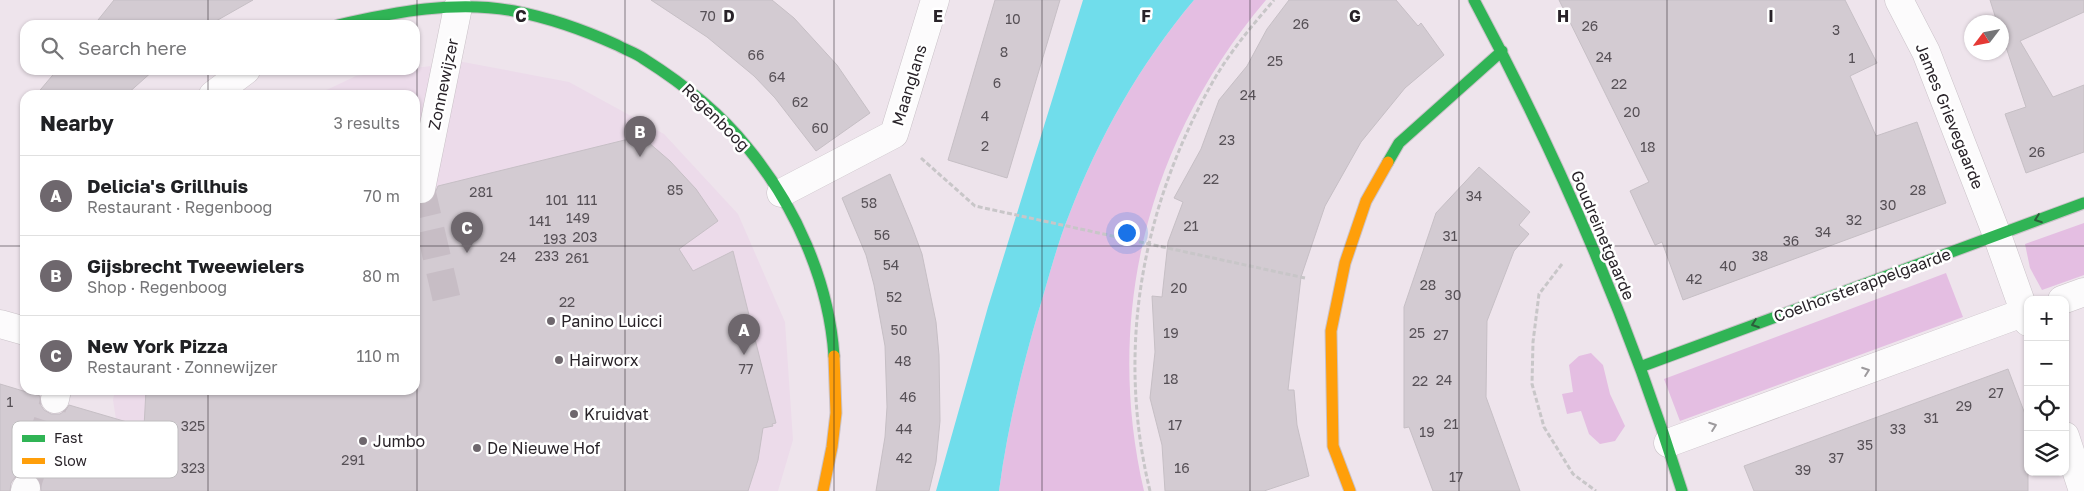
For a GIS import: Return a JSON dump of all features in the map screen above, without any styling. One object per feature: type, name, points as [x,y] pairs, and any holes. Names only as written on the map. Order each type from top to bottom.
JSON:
[{"type":"street","name":"Maanglans","points":[[781,193],[894,134],[934,0]]},
{"type":"street","name":"Goudreinetgaarde","points":[[1474,0],[1502,51],[1589,238],[1668,443],[1682,491]]},
{"type":"street","name":"James Grievegaarde","points":[[1900,0],[1926,52],[2024,307]]},
{"type":"street","name":"Regenboog","points":[[362,20],[458,7],[515,11],[555,21],[598,36],[640,55],[679,80],[705,102],[743,142],[781,193],[794,215],[814,262],[834,341],[838,402],[823,491]]},
{"type":"street","name":"Zonnewijzer","points":[[421,190],[458,7]]},
{"type":"street","points":[[1350,491],[1332,446],[1331,331],[1344,263],[1366,200],[1399,143],[1502,51]]},
{"type":"street","points":[[220,90],[239,75]]},
{"type":"street","name":"Coelhorsterappelgaarde","points":[[1640,367],[2084,202]]},
{"type":"street","points":[[2069,297],[2084,292]]},
{"type":"street","points":[[1668,443],[2024,316]]},
{"type":"street","points":[[0,324],[20,330]]},
{"type":"street","points":[[2069,448],[2083,491]]},
{"type":"path","points":[[1150,491],[1144,465],[1137,412],[1135,359],[1138,306],[1148,245],[1162,194],[1192,122],[1226,62],[1245,34],[1274,0]]},
{"type":"path","points":[[894,134],[975,206],[1148,245],[1340,285]]},
{"type":"path","points":[[1589,238],[1561,264],[1539,294],[1533,342],[1532,384],[1544,427],[1573,474],[1596,491]]},
{"type":"shaded area","points":[[1194,0],[1266,0],[1225,53],[1192,110],[1165,169],[1146,231],[1134,294],[1129,359],[1133,425],[1144,491],[999,491],[1015,401],[1038,313],[1064,227],[1081,186],[1122,102],[1174,24]]},
{"type":"shaded area","points":[[463,62],[569,82],[664,134],[738,214],[785,322],[793,440],[778,491],[127,491],[125,478],[178,478],[178,421],[116,421],[114,395],[420,395],[420,90],[327,90],[356,76],[420,75],[420,67]]},
{"type":"shaded area","points":[[2084,223],[2084,275],[2042,290],[2030,268],[2025,244]]},
{"type":"shaded area","points":[[1946,273],[1963,317],[1680,421],[1664,379]]},
{"type":"shaded area","points":[[1591,353],[1603,365],[1610,394],[1625,426],[1615,441],[1600,444],[1589,434],[1581,411],[1567,414],[1562,394],[1573,392],[1569,365],[1579,356]]},
{"type":"water","points":[[1083,0],[1194,0],[1174,24],[1122,102],[1081,186],[1064,227],[1038,313],[1015,401],[999,491],[936,491],[988,307]]},
{"type":"building","points":[[114,0],[253,0],[218,20],[98,20]]},
{"type":"building","points":[[651,0],[772,0],[794,18],[837,65],[870,113],[816,151],[775,98],[754,76],[707,37]]},
{"type":"building","points":[[995,0],[1060,0],[1007,178],[948,160]]},
{"type":"building","points":[[1289,0],[1396,0],[1418,26],[1421,23],[1444,55],[1405,88],[1361,142],[1325,206],[1301,277],[1288,390],[1294,390],[1297,425],[1309,476],[1264,491],[1165,491],[1162,445],[1150,398],[1155,352],[1152,296],[1162,297],[1168,242],[1183,202],[1174,198],[1201,149],[1219,100],[1247,66],[1267,29]]},
{"type":"building","points":[[1559,0],[1845,0],[1877,63],[1850,76],[1876,136],[1917,122],[1946,203],[1683,300],[1662,242],[1655,245],[1630,191],[1649,182]]},
{"type":"building","points":[[1990,0],[2084,0],[2084,12],[2020,41],[2053,97],[2084,85],[2084,152],[2026,173],[2005,114],[2026,107],[2009,56],[2009,15],[1995,15]]},
{"type":"building","points":[[53,75],[148,75],[132,90],[40,90]]},
{"type":"building","points":[[641,136],[670,161],[696,189],[718,221],[679,249],[693,271],[733,251],[776,423],[772,424],[773,426],[763,428],[758,460],[748,491],[41,491],[41,484],[38,478],[178,478],[178,421],[144,421],[146,395],[420,395],[420,204],[425,204],[432,200],[438,186]]},
{"type":"building","points":[[1479,167],[1530,212],[1519,225],[1529,234],[1514,251],[1487,321],[1486,397],[1520,491],[1433,491],[1409,427],[1404,428],[1404,307],[1436,213]]},
{"type":"building","points":[[890,174],[922,254],[936,322],[939,355],[940,421],[936,462],[929,491],[876,491],[885,437],[887,407],[885,346],[874,285],[866,255],[842,198]]},
{"type":"building","points":[[2008,369],[2024,411],[2024,476],[2028,476],[2028,491],[1754,491],[1744,466]]},
{"type":"building","points":[[0,384],[20,390],[20,395],[40,396],[40,404],[44,410],[51,414],[60,414],[69,405],[124,421],[12,421],[12,478],[14,478],[11,483],[10,491],[0,491]]},
{"type":"tunnel","points":[[421,189],[448,305]]},
{"type":"tunnel","points":[[48,421],[55,399]]},
{"type":"tunnel","points":[[26,488],[29,478]]},
{"type":"traffic: fast","points":[[1474,0],[1534,119],[1590,241],[1639,365],[1682,491]]},
{"type":"traffic: fast","points":[[362,20],[403,12],[448,7],[492,8],[514,11],[579,29],[634,53],[658,68],[686,88],[736,134],[780,194],[807,245],[817,272],[831,328],[834,356]]},
{"type":"traffic: fast","points":[[1388,162],[1399,143],[1502,51]]},
{"type":"traffic: fast","points":[[1640,367],[2084,203]]},
{"type":"traffic: slow","points":[[1350,491],[1333,446],[1331,331],[1345,263],[1366,201],[1388,162]]},
{"type":"traffic: slow","points":[[823,491],[832,447],[836,413],[834,356]]},
{"type":"place","name":"Gijsbrecht Tweewielers","points":[[640,157]]},
{"type":"place","name":"New York Pizza","points":[[467,253]]},
{"type":"place","name":"Panino Luicci","points":[[551,321]]},
{"type":"place","name":"Delicia's Grillhuis","points":[[744,355]]},
{"type":"place","name":"Hairworx","points":[[559,360]]},
{"type":"place","name":"Kruidvat","points":[[574,414]]},
{"type":"place","name":"Jumbo","points":[[363,441]]},
{"type":"place","name":"De Nieuwe Hof","points":[[477,448]]}]
